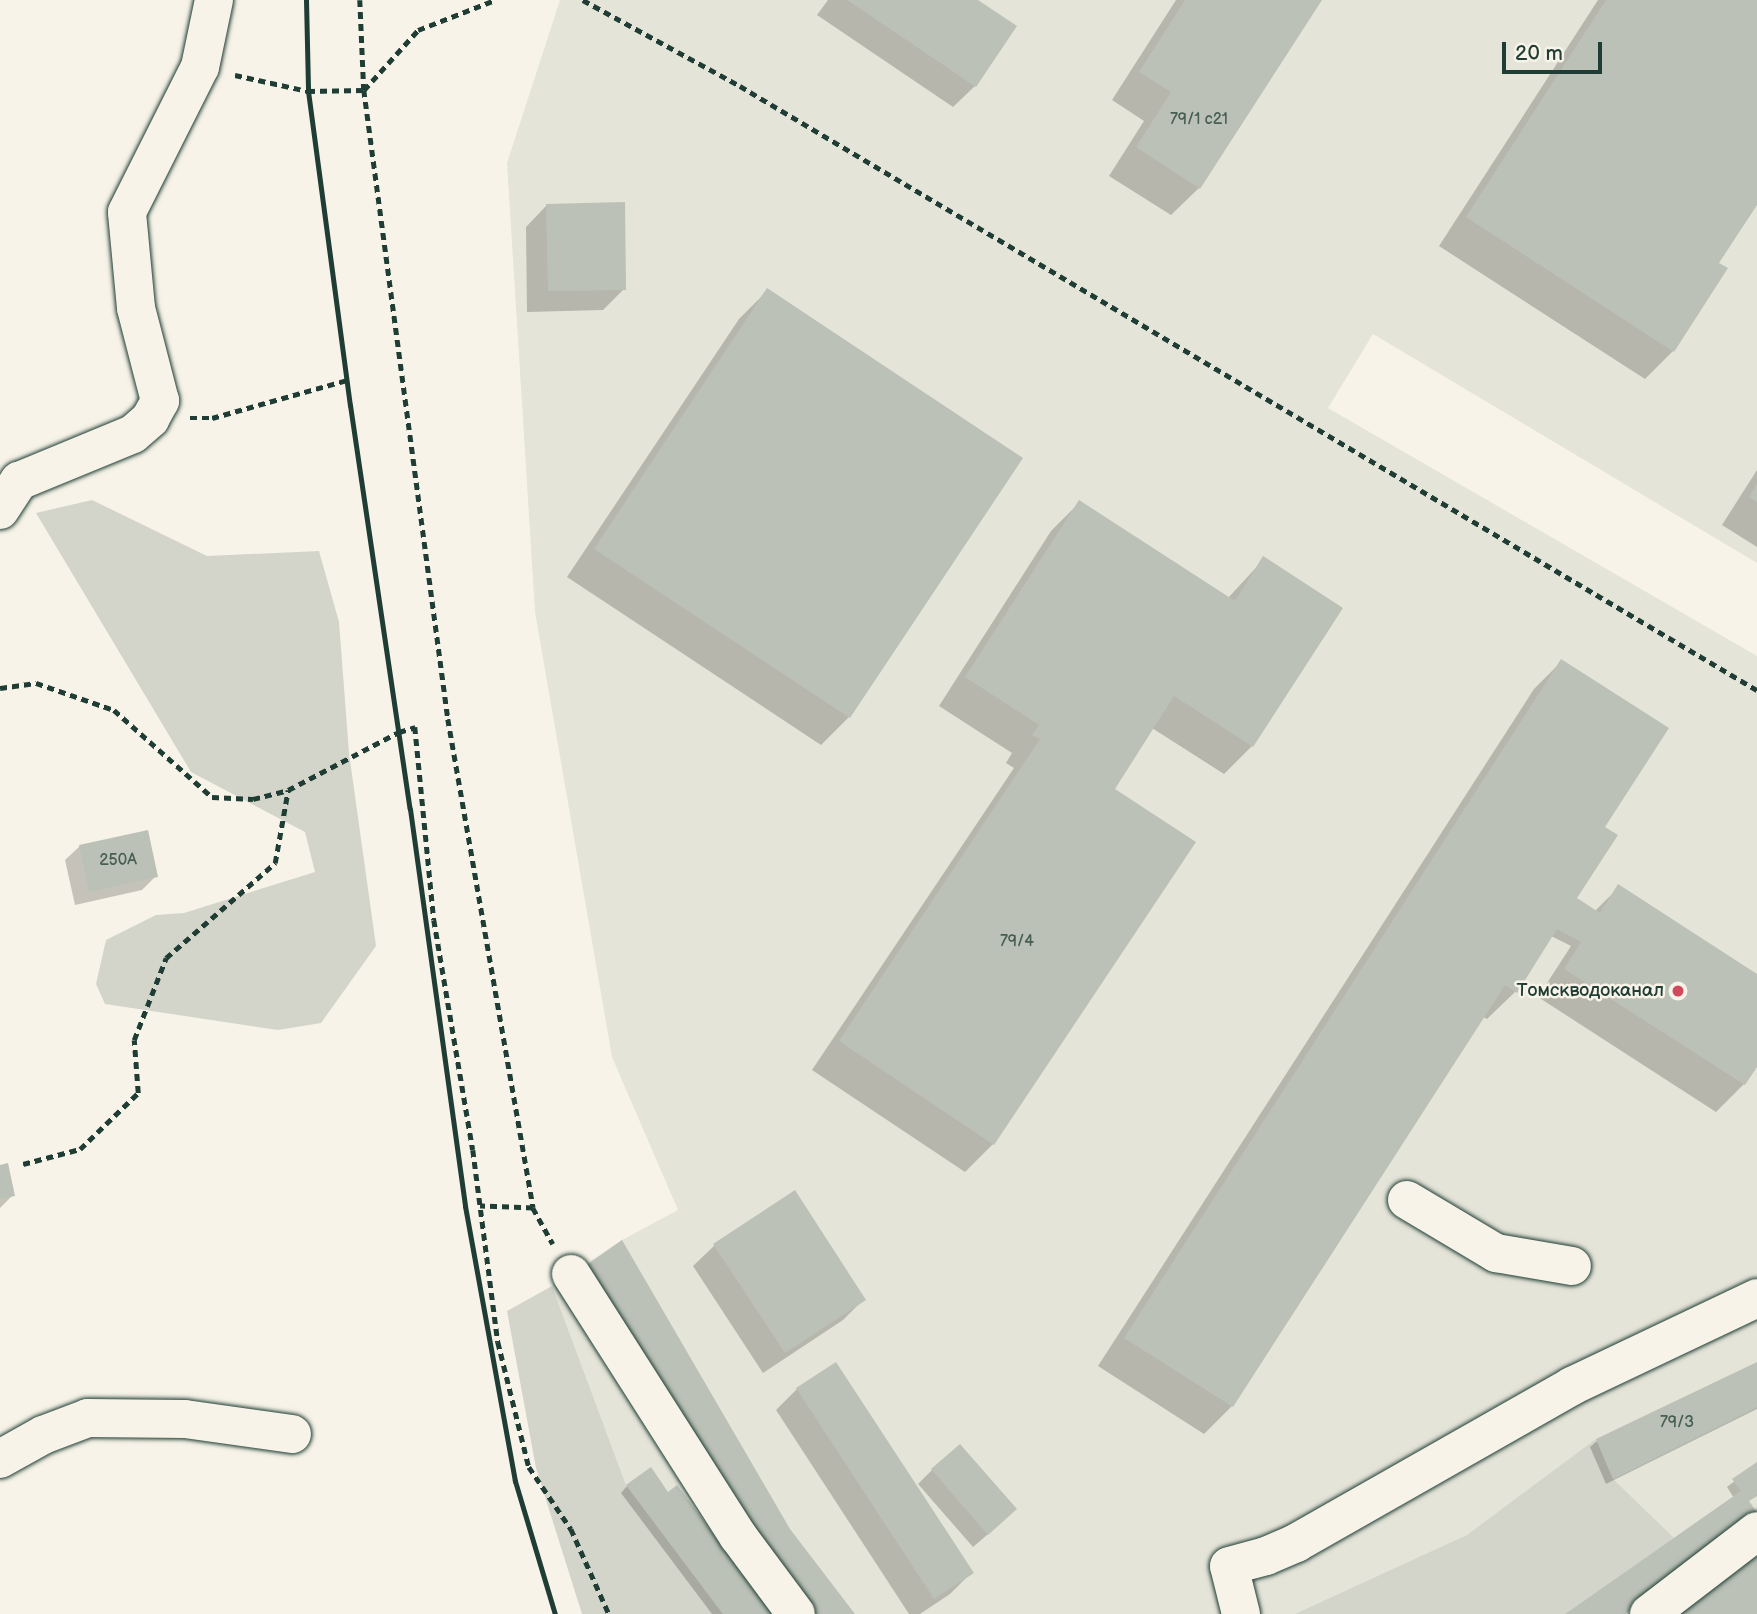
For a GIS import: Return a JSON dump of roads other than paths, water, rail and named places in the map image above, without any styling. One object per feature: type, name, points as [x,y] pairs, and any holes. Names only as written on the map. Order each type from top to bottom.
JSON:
[{"type":"street","points":[[0,510],[19,481],[133,434],[150,419],[160,401],[136,308],[127,212],[200,67],[214,0]]},
{"type":"street","points":[[1407,1200],[1496,1253],[1572,1266]]},
{"type":"street","points":[[571,1274],[738,1536],[796,1614]]},
{"type":"street","points":[[1241,1614],[1229,1566],[1266,1556],[1296,1542],[1572,1386],[1757,1298]]},
{"type":"street","points":[[0,1459],[43,1435],[88,1418],[185,1419],[292,1434]]},
{"type":"street","points":[[1649,1614],[1757,1531]]},
{"type":"railway","points":[[306,0],[308,91],[350,405],[465,1206],[515,1481],[555,1614]]},
{"type":"place","name":"Томскводоканал","points":[[1678,991]]}]
